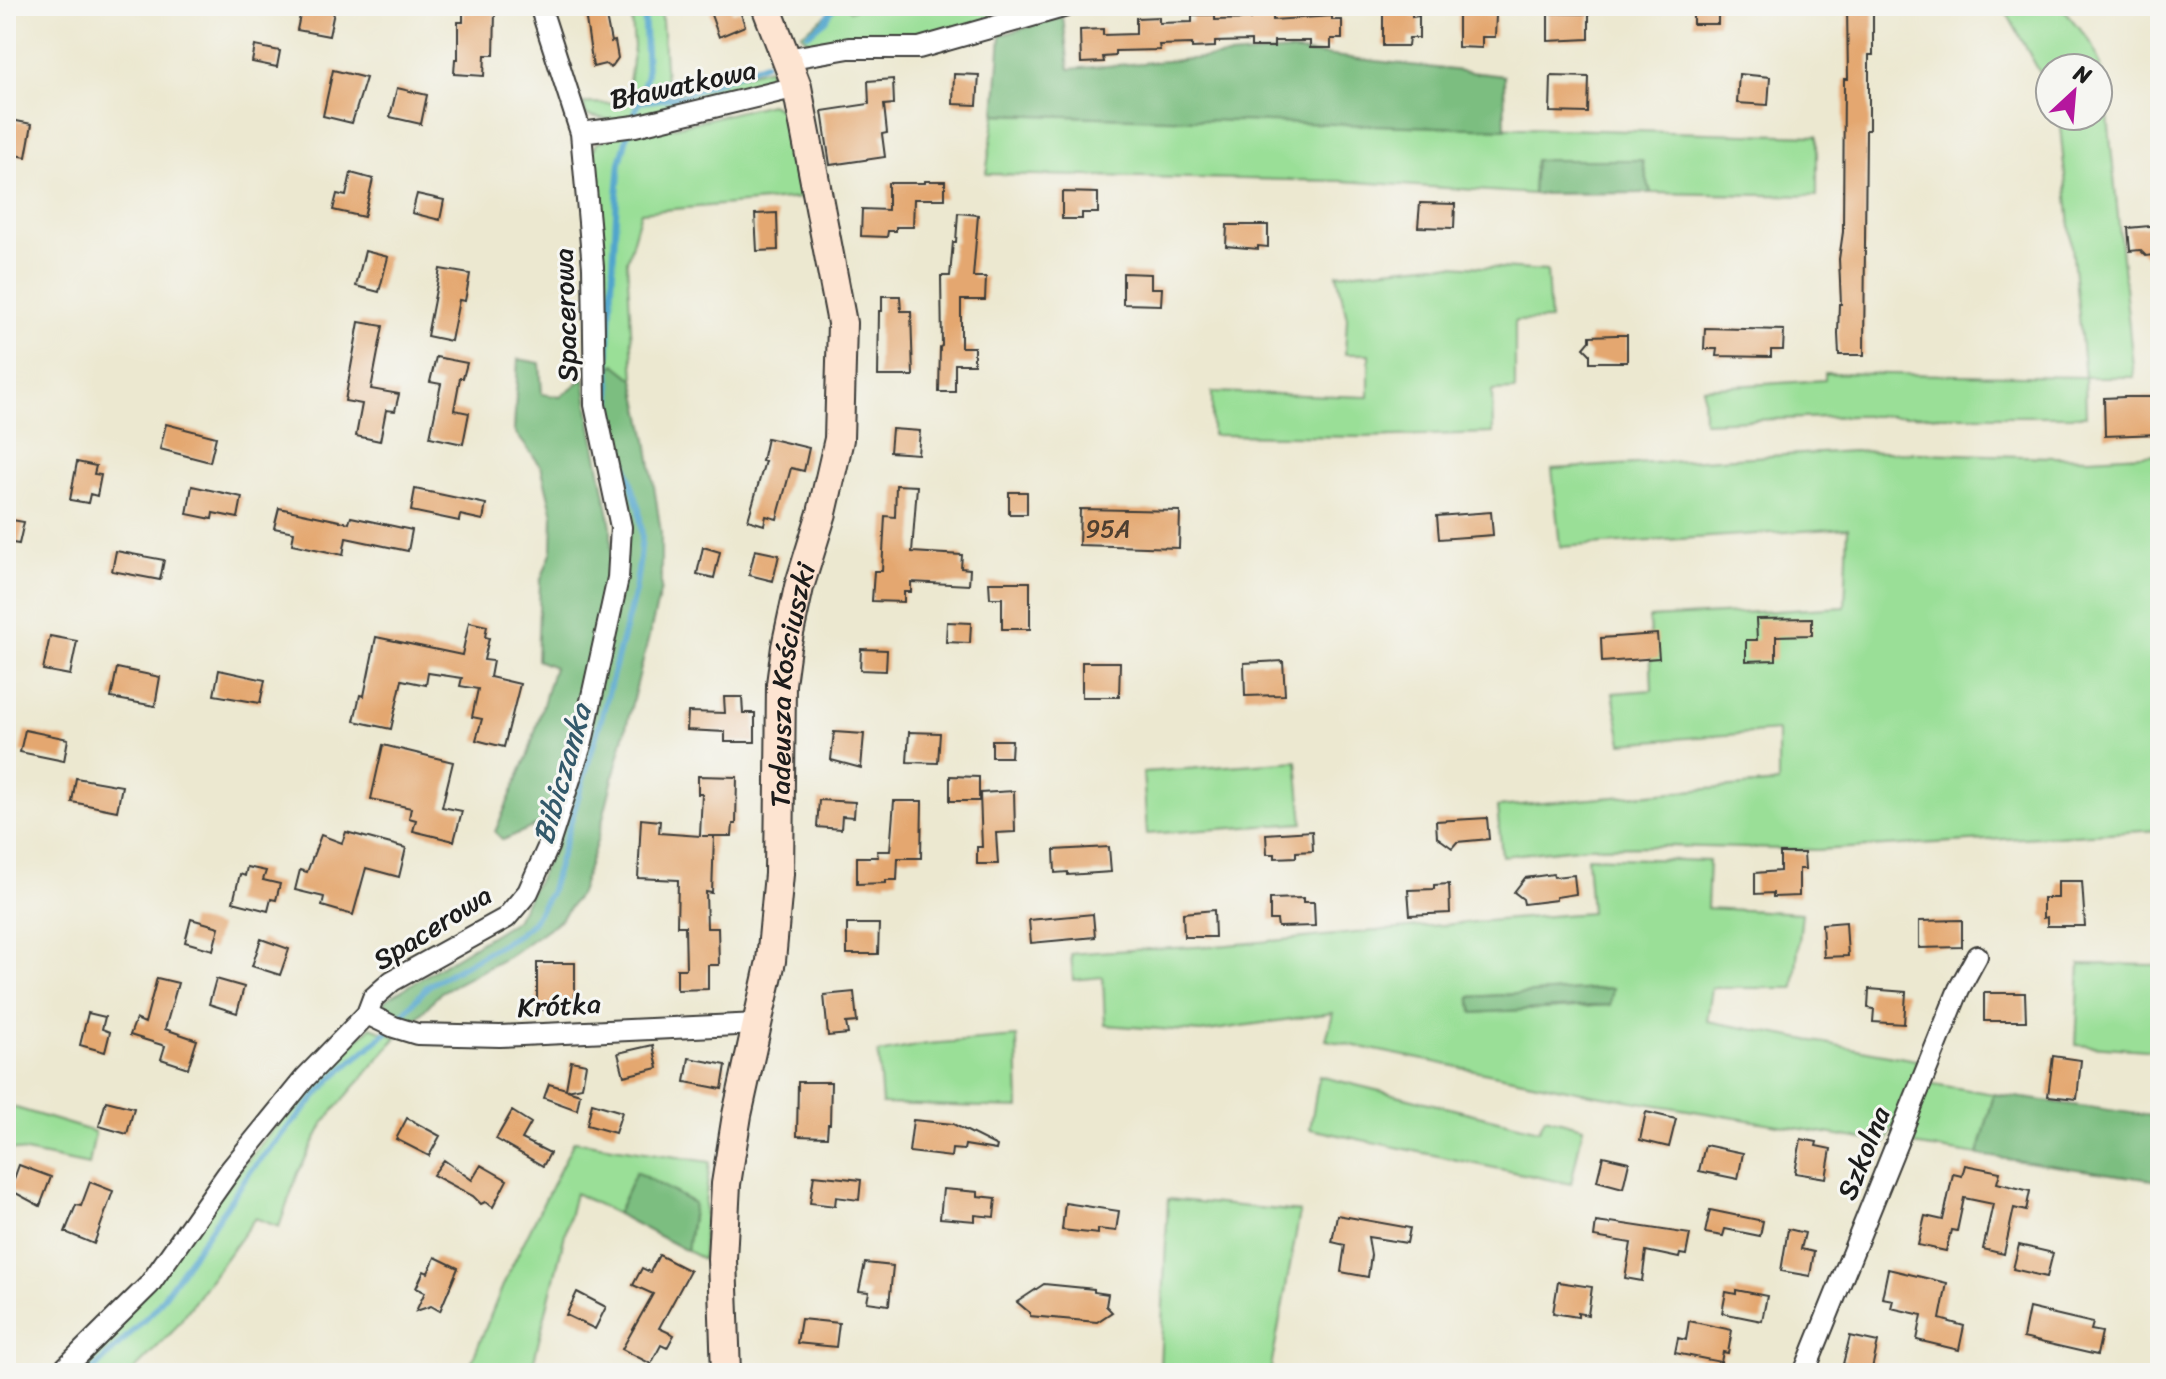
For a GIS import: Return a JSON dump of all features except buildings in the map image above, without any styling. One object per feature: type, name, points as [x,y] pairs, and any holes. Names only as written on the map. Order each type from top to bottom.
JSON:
[{"type":"street","name":"Spacerowa","points":[[60,1373],[149,1285],[231,1169],[305,1078],[367,1014],[373,998],[392,981],[506,918],[528,892],[548,847],[582,742],[618,578],[621,527],[595,405],[593,267],[581,133],[540,6]]},
{"type":"street","name":"Tadeusza Kościuszki","points":[[726,1373],[722,1259],[726,1184],[737,1115],[771,961],[778,883],[779,722],[786,647],[839,439],[842,323],[797,87],[766,6]]},
{"type":"street","name":"Bławatkowa","points":[[786,59],[849,48],[919,48],[1067,6]]},
{"type":"street","name":"Bławatkowa","points":[[581,133],[628,126],[797,87]]},
{"type":"street","name":"Szkolna","points":[[1804,1373],[1959,989],[1977,956]]},
{"type":"street","name":"Krótka","points":[[367,1014],[417,1034],[500,1036],[758,1024]]},
{"type":"green space","points":[[631,6],[661,6],[667,96],[769,68],[771,81],[668,113],[620,122],[586,115],[583,103],[626,104],[634,47]]},
{"type":"green space","points":[[839,6],[846,6],[850,11],[860,6],[1012,7],[950,35],[903,42],[812,45],[801,34]]},
{"type":"green space","points":[[2003,6],[2061,6],[2095,52],[2034,52],[2034,62]]},
{"type":"green space","points":[[1063,17],[1069,69],[1290,51],[1504,76],[1505,129],[995,114],[1001,35]]},
{"type":"green space","points":[[770,104],[787,112],[801,198],[641,212],[627,261],[634,379],[615,365],[603,374],[589,159],[597,143],[635,130],[658,131]]},
{"type":"green space","points":[[995,114],[1817,136],[1817,196],[1651,193],[1642,160],[1535,160],[1533,194],[1342,181],[986,174]]},
{"type":"green space","points":[[2061,132],[2110,132],[2134,377],[2085,377]]},
{"type":"green space","points":[[1535,160],[1642,160],[1651,193],[1533,194]]},
{"type":"green space","points":[[1435,264],[1547,271],[1550,320],[1515,321],[1515,390],[1492,391],[1493,433],[1365,437],[1212,435],[1212,392],[1369,397],[1369,354],[1345,354],[1347,318],[1337,274]]},
{"type":"green space","points":[[518,359],[540,363],[542,394],[560,397],[584,378],[611,526],[612,584],[575,734],[549,820],[503,840],[495,832],[529,752],[554,667],[537,660],[540,582],[552,550],[553,515],[541,466],[514,431]]},
{"type":"green space","points":[[615,364],[634,379],[647,440],[661,532],[661,589],[598,838],[580,893],[561,919],[508,957],[441,992],[415,1020],[387,1016],[384,1001],[516,920],[555,847],[623,507],[603,374]]},
{"type":"green space","points":[[1825,373],[2085,377],[2086,416],[1853,416],[1704,422],[1703,388],[1825,380]]},
{"type":"green space","points":[[1853,451],[2089,458],[2160,454],[2160,830],[1817,850],[1587,847],[1502,856],[1497,807],[1778,783],[1778,731],[1622,743],[1613,693],[1652,690],[1649,618],[1845,607],[1848,528],[1560,547],[1552,469]]},
{"type":"green space","points":[[1297,761],[1303,823],[1147,834],[1143,772]]},
{"type":"green space","points":[[1587,857],[1709,861],[1707,908],[1802,913],[1794,988],[1712,988],[1707,1021],[1921,1061],[1886,1143],[1591,1094],[1326,1040],[1333,1013],[1201,1032],[1105,1025],[1103,977],[1073,980],[1071,954],[1228,945],[1591,913]],"holes":[[[1612,988],[1610,1005],[1473,1013],[1470,997]]]},
{"type":"green space","points":[[2080,964],[2160,965],[2160,1051],[2076,1045]]},
{"type":"green space","points":[[1613,988],[1610,1005],[1473,1013],[1470,997]]},
{"type":"green space","points":[[371,1027],[397,1037],[325,1121],[298,1173],[279,1227],[255,1218],[173,1331],[131,1373],[73,1373],[311,1083]]},
{"type":"green space","points":[[1017,1037],[1019,1108],[882,1104],[878,1053],[927,1044]]},
{"type":"green space","points":[[1319,1076],[1539,1130],[1545,1117],[1583,1127],[1571,1184],[1310,1129]]},
{"type":"green space","points":[[1927,1083],[1994,1094],[1978,1155],[1905,1144]]},
{"type":"green space","points":[[1994,1094],[2160,1117],[2160,1181],[1978,1155]]},
{"type":"green space","points":[[6,1105],[95,1132],[89,1165],[6,1148]]},
{"type":"green space","points":[[574,1141],[710,1162],[703,1259],[687,1251],[694,1203],[636,1173],[617,1214],[575,1193],[531,1373],[467,1373],[506,1278]]},
{"type":"green space","points":[[636,1172],[694,1203],[687,1251],[617,1214]]},
{"type":"green space","points":[[1168,1199],[1300,1212],[1270,1373],[1201,1373],[1160,1367]]},
{"type":"waterway","name":"Bibiczanka","points":[[633,120],[647,74],[644,6]]},
{"type":"waterway","points":[[808,34],[826,20],[834,6]]},
{"type":"waterway","points":[[640,102],[683,96],[765,63]]},
{"type":"waterway","name":"Bibiczanka","points":[[90,1373],[156,1308],[252,1169],[333,1077],[387,1032],[428,986],[517,935],[532,923],[550,893],[603,712],[635,591],[640,557],[642,536],[639,509],[612,419],[608,360],[620,163],[629,130]]}]
